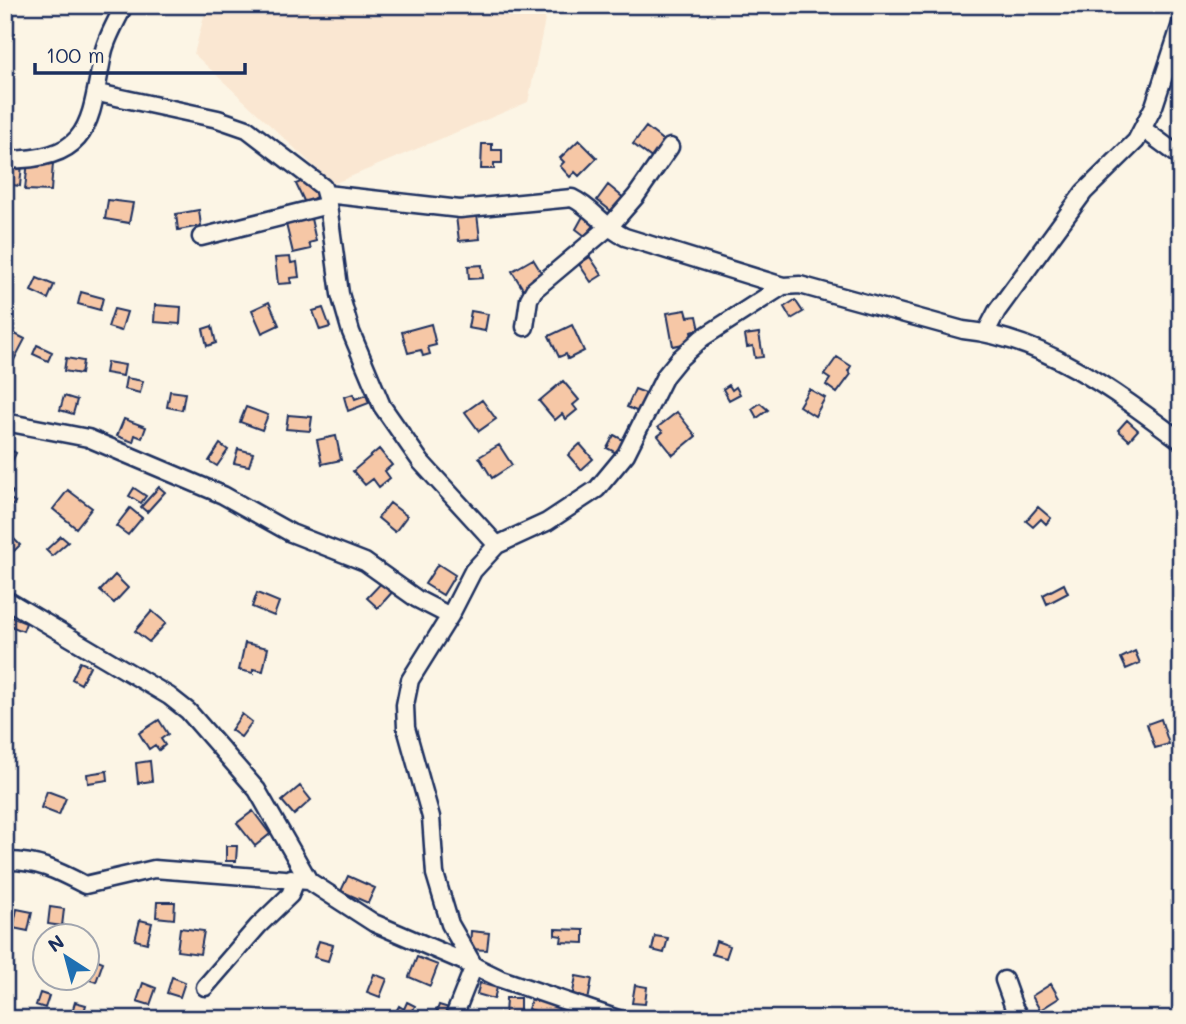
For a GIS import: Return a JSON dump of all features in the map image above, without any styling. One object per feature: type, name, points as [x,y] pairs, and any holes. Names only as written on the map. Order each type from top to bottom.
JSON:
[{"type":"street","points":[[5,160],[31,160],[71,145],[85,132],[98,93],[103,51],[124,5]]},
{"type":"street","points":[[986,332],[997,311],[1077,202],[1136,141],[1154,106],[1181,24]]},
{"type":"street","points":[[98,93],[218,119],[247,129],[323,187],[340,294],[351,332],[382,406],[421,462],[497,545]]},
{"type":"street","points":[[1143,129],[1181,157]]},
{"type":"street","points":[[525,327],[529,299],[534,290],[609,227],[636,196],[670,147]]},
{"type":"street","points":[[201,237],[327,199],[460,209],[509,206],[563,197],[588,206],[609,227],[625,237],[783,286],[800,285],[963,330],[986,332],[1052,356],[1086,375],[1181,440]]},
{"type":"street","points":[[474,966],[450,923],[435,874],[431,817],[406,728],[405,705],[410,680],[450,616],[473,571],[497,545],[547,522],[597,489],[626,454],[665,376],[678,360],[702,338],[783,286]]},
{"type":"street","points":[[5,422],[88,438],[223,495],[291,533],[365,562],[417,599],[450,616]]},
{"type":"street","points":[[5,598],[169,696],[188,711],[257,790],[309,881]]},
{"type":"street","points":[[5,861],[29,860],[50,867],[85,885],[154,869],[309,881],[374,923],[501,979],[618,1019]]},
{"type":"street","points":[[205,987],[258,926],[293,891],[291,878]]},
{"type":"street","points":[[453,1019],[474,966]]},
{"type":"street","points":[[1004,980],[1013,1008],[1021,1019]]},
{"type":"shaded area","points":[[207,5],[548,5],[528,102],[333,184],[194,54]]},
{"type":"building","points":[[646,127],[666,143],[653,159],[633,144]]},
{"type":"building","points":[[579,140],[597,158],[579,176],[575,172],[570,177],[560,166],[564,162],[560,158]]},
{"type":"building","points":[[482,144],[492,144],[492,150],[502,150],[502,163],[494,163],[494,169],[481,169]]},
{"type":"building","points":[[28,160],[53,163],[51,191],[25,190]]},
{"type":"building","points":[[8,162],[22,164],[20,186],[5,184]]},
{"type":"building","points":[[309,178],[318,196],[305,203],[296,184]]},
{"type":"building","points":[[608,185],[626,200],[615,214],[597,200]]},
{"type":"building","points":[[108,200],[133,203],[129,223],[105,219]]},
{"type":"building","points":[[587,209],[599,220],[585,236],[576,229]]},
{"type":"building","points":[[199,210],[201,226],[178,230],[176,214]]},
{"type":"building","points":[[310,214],[316,241],[309,243],[311,249],[293,253],[285,220]]},
{"type":"building","points":[[477,214],[480,239],[459,241],[456,216]]},
{"type":"building","points":[[290,257],[291,263],[297,262],[299,277],[290,278],[291,283],[278,284],[275,258]]},
{"type":"building","points":[[590,257],[602,275],[591,282],[579,264]]},
{"type":"building","points":[[533,259],[541,272],[533,278],[535,281],[523,289],[512,271]]},
{"type":"building","points":[[482,265],[483,278],[469,279],[468,266]]},
{"type":"building","points":[[37,278],[54,285],[48,299],[31,291]]},
{"type":"building","points":[[81,292],[103,298],[100,310],[78,304]]},
{"type":"building","points":[[795,300],[803,312],[791,319],[784,307]]},
{"type":"building","points":[[269,302],[279,325],[262,333],[252,310]]},
{"type":"building","points":[[155,305],[181,307],[180,324],[154,322]]},
{"type":"building","points":[[323,308],[330,327],[320,330],[313,311]]},
{"type":"building","points":[[114,309],[127,312],[121,331],[108,327]]},
{"type":"building","points":[[686,310],[688,317],[697,316],[700,330],[691,332],[693,342],[673,346],[667,313]]},
{"type":"building","points":[[471,311],[488,314],[485,331],[468,328]]},
{"type":"building","points":[[431,324],[436,345],[428,347],[430,354],[423,356],[421,350],[408,353],[402,332]]},
{"type":"building","points":[[572,325],[584,351],[568,359],[566,354],[559,357],[549,336]]},
{"type":"building","points":[[212,326],[216,343],[207,346],[203,329]]},
{"type":"building","points":[[5,329],[25,339],[14,360],[5,355]]},
{"type":"building","points":[[759,333],[763,357],[755,358],[753,346],[747,347],[745,335]]},
{"type":"building","points":[[37,345],[52,352],[48,361],[33,354]]},
{"type":"building","points":[[837,357],[851,366],[848,371],[851,374],[837,393],[826,385],[830,379],[824,375]]},
{"type":"building","points":[[66,358],[83,361],[81,374],[64,371]]},
{"type":"building","points":[[107,362],[125,365],[123,376],[105,373]]},
{"type":"building","points":[[126,378],[143,381],[140,393],[124,389]]},
{"type":"building","points":[[563,381],[579,400],[573,405],[577,410],[566,419],[562,414],[555,420],[539,401]]},
{"type":"building","points":[[729,385],[732,390],[736,387],[740,394],[729,400],[723,389]]},
{"type":"building","points":[[635,389],[651,395],[643,414],[627,407]]},
{"type":"building","points":[[809,389],[825,398],[815,416],[799,406]]},
{"type":"building","points":[[170,391],[185,393],[182,410],[167,407]]},
{"type":"building","points":[[353,394],[355,399],[366,395],[369,403],[348,411],[344,397]]},
{"type":"building","points":[[64,396],[77,400],[73,414],[60,410]]},
{"type":"building","points":[[482,400],[496,419],[479,431],[465,412]]},
{"type":"building","points":[[760,403],[768,410],[757,418],[752,409]]},
{"type":"building","points":[[246,407],[268,415],[262,430],[240,422]]},
{"type":"building","points":[[677,412],[696,436],[673,455],[658,436],[663,432],[658,427]]},
{"type":"building","points":[[288,415],[312,417],[310,431],[286,429]]},
{"type":"building","points":[[124,419],[146,427],[142,438],[135,435],[133,442],[117,436]]},
{"type":"building","points":[[1127,420],[1138,430],[1129,440],[1118,430]]},
{"type":"building","points":[[614,435],[627,442],[620,455],[607,448]]},
{"type":"building","points":[[336,436],[341,460],[322,464],[317,440]]},
{"type":"building","points":[[220,444],[228,450],[217,466],[209,461]]},
{"type":"building","points":[[580,444],[593,459],[581,470],[568,455]]},
{"type":"building","points":[[499,445],[512,465],[492,478],[479,457]]},
{"type":"building","points":[[5,447],[16,453],[8,470],[5,469]]},
{"type":"building","points":[[238,449],[253,453],[249,466],[234,463]]},
{"type":"building","points":[[379,449],[392,465],[385,471],[390,478],[379,487],[373,479],[365,485],[353,471]]},
{"type":"building","points":[[5,486],[13,492],[9,498],[15,502],[7,512]]},
{"type":"building","points":[[159,487],[165,492],[147,512],[141,507]]},
{"type":"building","points":[[134,488],[146,496],[141,503],[129,496]]},
{"type":"building","points":[[68,490],[92,508],[76,528],[53,509]]},
{"type":"building","points":[[390,503],[407,516],[395,532],[378,518]]},
{"type":"building","points":[[1038,507],[1051,518],[1046,524],[1041,519],[1033,527],[1026,521]]},
{"type":"building","points":[[130,508],[142,518],[128,535],[116,526]]},
{"type":"building","points":[[5,530],[20,545],[9,556],[5,552]]},
{"type":"building","points":[[61,536],[68,542],[52,556],[46,550]]},
{"type":"building","points":[[438,564],[455,575],[443,595],[425,584]]},
{"type":"building","points":[[115,575],[128,588],[114,603],[100,591]]},
{"type":"building","points":[[384,580],[395,589],[378,608],[367,598]]},
{"type":"building","points":[[1064,584],[1068,593],[1047,604],[1043,595]]},
{"type":"building","points":[[257,593],[279,602],[274,616],[252,607]]},
{"type":"building","points":[[152,611],[166,623],[149,642],[135,631]]},
{"type":"building","points":[[11,617],[26,623],[23,631],[8,625]]},
{"type":"building","points":[[245,643],[268,648],[263,671],[253,669],[253,673],[239,670]]},
{"type":"building","points":[[1135,651],[1140,663],[1126,669],[1121,658]]},
{"type":"building","points":[[80,662],[90,666],[81,684],[72,679]]},
{"type":"building","points":[[242,714],[252,722],[241,737],[231,730]]},
{"type":"building","points":[[1161,719],[1169,744],[1155,748],[1147,724]]},
{"type":"building","points":[[159,720],[168,734],[161,739],[165,745],[159,750],[155,745],[149,749],[139,733]]},
{"type":"building","points":[[150,761],[152,781],[138,783],[136,763]]},
{"type":"building","points":[[107,771],[108,780],[88,783],[87,774]]},
{"type":"building","points":[[300,786],[311,800],[294,815],[282,801]]},
{"type":"building","points":[[47,791],[66,798],[59,815],[41,808]]},
{"type":"building","points":[[253,811],[270,834],[255,846],[237,823]]},
{"type":"building","points":[[226,846],[237,846],[236,861],[226,861]]},
{"type":"building","points":[[348,876],[375,888],[368,903],[341,891]]},
{"type":"building","points":[[157,902],[175,902],[174,919],[156,917]]},
{"type":"building","points":[[50,907],[64,909],[62,922],[48,922]]},
{"type":"building","points":[[17,909],[32,912],[28,931],[13,928]]},
{"type":"building","points":[[140,920],[152,923],[147,943],[135,940]]},
{"type":"building","points":[[180,928],[204,931],[200,954],[177,951]]},
{"type":"building","points":[[555,929],[584,930],[584,943],[561,942],[562,936],[555,935]]},
{"type":"building","points":[[471,931],[489,933],[487,950],[470,949]]},
{"type":"building","points":[[655,936],[668,938],[664,953],[652,950]]},
{"type":"building","points":[[319,941],[333,945],[328,961],[314,957]]},
{"type":"building","points":[[716,941],[730,946],[726,958],[712,954]]},
{"type":"building","points":[[417,957],[438,965],[430,986],[409,977]]},
{"type":"building","points":[[374,974],[387,979],[380,997],[367,992]]},
{"type":"building","points":[[576,976],[592,979],[588,1001],[572,998]]},
{"type":"building","points":[[172,977],[185,982],[180,997],[167,993]]},
{"type":"building","points":[[143,983],[156,988],[150,1005],[137,1001]]},
{"type":"building","points":[[480,983],[497,988],[494,999],[477,994]]},
{"type":"building","points":[[1051,984],[1059,998],[1040,1010],[1032,996]]},
{"type":"building","points":[[635,985],[647,987],[645,1004],[632,1003]]},
{"type":"building","points":[[40,993],[49,996],[45,1008],[36,1005]]},
{"type":"building","points":[[506,998],[520,998],[520,1015],[505,1015]]},
{"type":"building","points":[[531,999],[559,1006],[556,1019],[533,1019],[535,1011],[528,1009]]},
{"type":"building","points":[[75,1002],[86,1005],[82,1019],[70,1019]]},
{"type":"building","points":[[407,1002],[415,1006],[409,1019],[393,1017],[399,1006],[404,1009]]},
{"type":"building","points":[[439,1005],[452,1009],[449,1019],[434,1019]]}]
